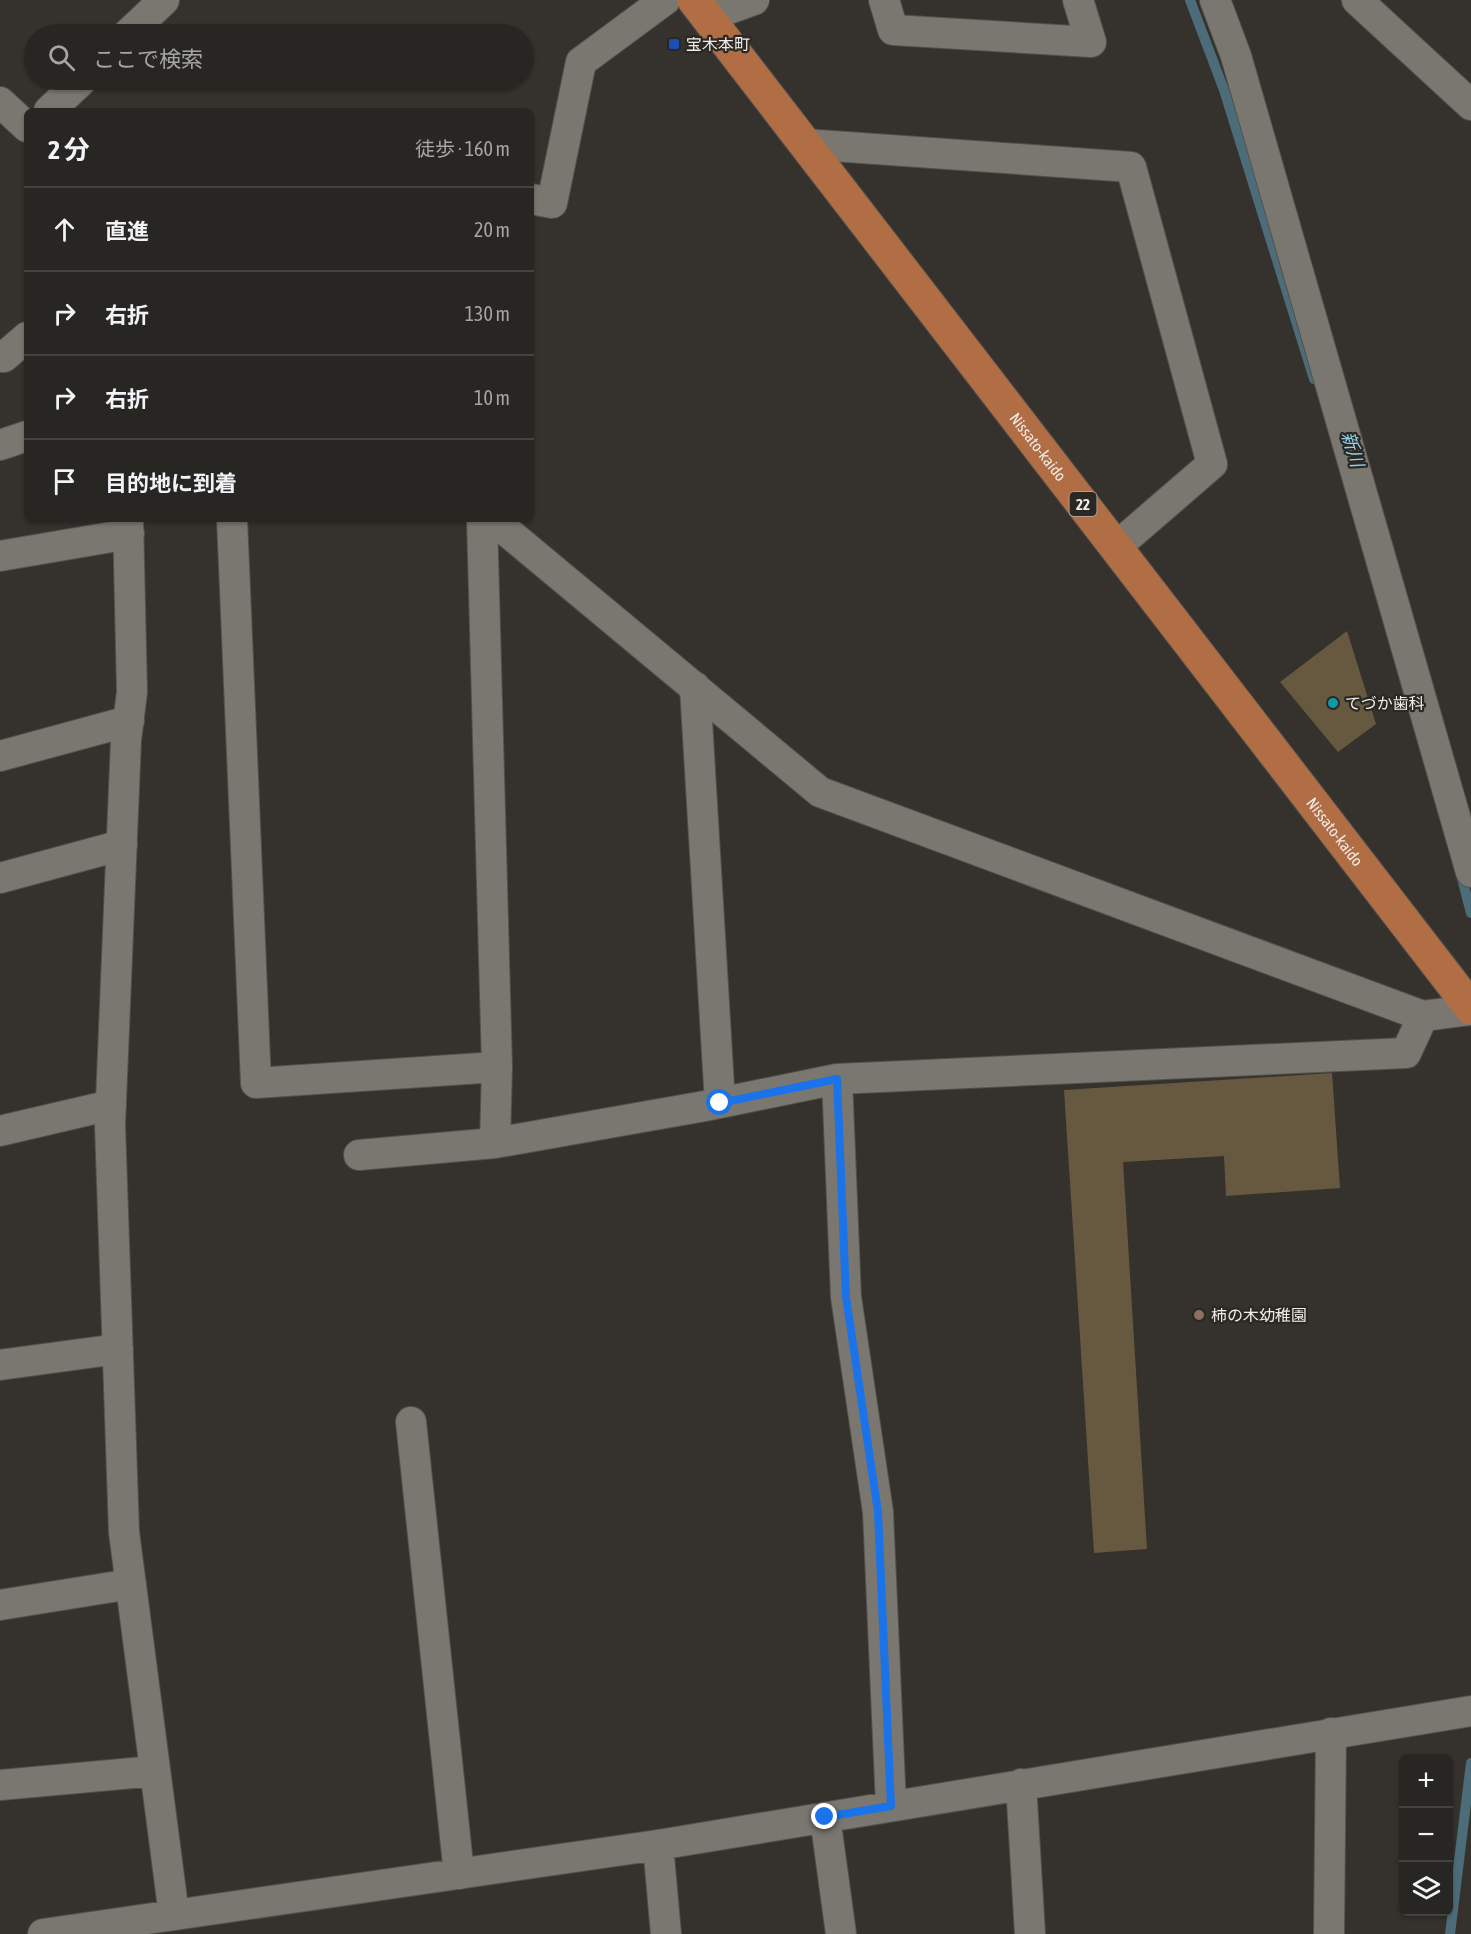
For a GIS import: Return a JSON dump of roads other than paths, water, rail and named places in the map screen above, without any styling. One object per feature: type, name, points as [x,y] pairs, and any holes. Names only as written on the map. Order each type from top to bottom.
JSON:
[{"type":"main road","name":"Nissato-kaido","points":[[700,8],[1471,1009]]},
{"type":"street","points":[[139,24],[164,0]]},
{"type":"street","points":[[534,199],[552,202],[581,62],[665,0]]},
{"type":"street","points":[[700,8],[754,0]]},
{"type":"street","points":[[884,0],[893,30],[1091,42],[1078,0]]},
{"type":"street","points":[[1215,0],[1236,56],[1466,834],[1471,872]]},
{"type":"street","points":[[1357,0],[1471,105]]},
{"type":"street","points":[[52,108],[71,90]]},
{"type":"street","points":[[0,102],[24,124]]},
{"type":"street","points":[[804,144],[1131,168],[1212,464],[1116,547]]},
{"type":"street","points":[[0,357],[4,357],[24,340]]},
{"type":"street","points":[[0,445],[24,437]]},
{"type":"street","points":[[232,522],[256,1083],[497,1066]]},
{"type":"street","points":[[482,522],[497,1066],[495,1143]]},
{"type":"street","points":[[496,522],[820,792],[1423,1016],[1471,1009]]},
{"type":"street","points":[[0,556],[128,526],[132,692],[122,845],[110,1125],[124,1532],[174,1915]]},
{"type":"street","points":[[695,687],[720,1103]]},
{"type":"street","points":[[0,756],[129,721]]},
{"type":"street","points":[[0,878],[122,845]]},
{"type":"street","points":[[358,1155],[495,1143],[720,1103],[837,1079],[1406,1053],[1423,1016]]},
{"type":"street","points":[[837,1079],[846,1297],[878,1512],[891,1806]]},
{"type":"street","points":[[0,1131],[111,1105]]},
{"type":"street","points":[[0,1365],[118,1349]]},
{"type":"street","points":[[411,1422],[459,1874]]},
{"type":"street","points":[[0,1605],[131,1584]]},
{"type":"street","points":[[43,1934],[658,1845],[1468,1711]]},
{"type":"street","points":[[1329,1934],[1331,1733]]},
{"type":"street","points":[[0,1785],[155,1771]]},
{"type":"street","points":[[1020,1784],[1030,1934]]},
{"type":"street","points":[[825,1817],[841,1934]]},
{"type":"street","points":[[658,1845],[666,1934]]},
{"type":"waterway","name":"新川","points":[[1190,0],[1224,90],[1314,379]]},
{"type":"waterway","name":"新川","points":[[1460,871],[1471,913]]},
{"type":"waterway","name":"新川","points":[[1450,1934],[1471,1763]]},
{"type":"place","name":"宝木本町","points":[[674,44]]},
{"type":"place","name":"てづか歯科","points":[[1333,703]]},
{"type":"place","name":"柿の木幼稚園","points":[[1199,1315]]}]
